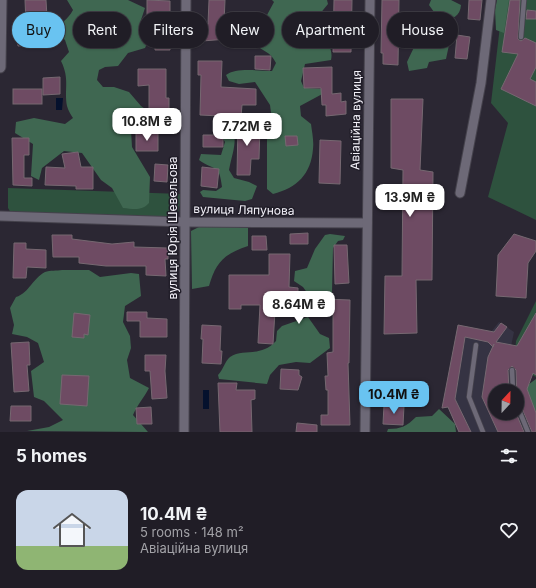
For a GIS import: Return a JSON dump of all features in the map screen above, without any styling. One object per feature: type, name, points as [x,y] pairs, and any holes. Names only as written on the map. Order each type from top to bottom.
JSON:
[{"type":"street","points":[[0,67],[1,0]]},
{"type":"street","name":"вулиця Юрія Шевельова","points":[[184,432],[186,0]]},
{"type":"street","name":"Авіаційна вулиця","points":[[364,432],[370,0]]},
{"type":"street","points":[[460,193],[481,83],[491,0]]},
{"type":"street","name":"вулиця Ляпунова","points":[[0,216],[184,222],[367,224]]},
{"type":"lane","points":[[521,37],[524,0]]},
{"type":"lane","points":[[476,345],[469,397],[483,432]]},
{"type":"lane","points":[[512,370],[513,384]]},
{"type":"lane","points":[[523,420],[528,432]]},
{"type":"shaded area","points":[[499,322],[514,332],[508,361],[532,376],[527,389],[536,432],[459,432],[444,399],[458,325],[491,332]]},
{"type":"green space","points":[[67,0],[128,0],[145,8],[144,12],[139,12],[139,48],[145,48],[128,53],[118,66],[105,67],[99,70],[97,80],[103,87],[114,87],[129,92],[141,106],[155,116],[158,122],[131,130],[132,147],[150,177],[149,203],[144,207],[134,209],[123,208],[112,188],[101,180],[82,153],[64,151],[42,168],[39,180],[31,176],[33,144],[15,133],[16,122],[34,118],[65,124],[73,118],[67,106],[66,79],[64,67],[61,61],[69,52],[65,40],[65,21],[73,10]]},
{"type":"green space","points":[[272,0],[327,0],[328,4],[321,12],[282,12],[282,48],[330,48],[331,60],[305,64],[301,81],[304,88],[321,89],[326,92],[300,106],[301,116],[311,124],[313,136],[312,158],[306,173],[296,184],[273,194],[267,189],[267,132],[272,120],[270,105],[255,82],[239,84],[229,81],[226,75],[242,70],[272,71],[276,63],[270,55],[259,48],[274,48],[274,12],[269,12],[274,2]]},
{"type":"green space","points":[[431,0],[451,0],[461,5],[458,14],[458,12],[434,12],[429,5]]},
{"type":"green space","points":[[497,0],[509,0],[504,33],[496,30],[495,10]]},
{"type":"green space","points":[[503,0],[536,0],[536,220],[488,197],[508,123],[491,103]]},
{"type":"green space","points":[[414,48],[448,48],[446,59],[429,62],[427,68],[409,71],[407,62]]},
{"type":"green space","points":[[222,122],[233,124],[235,137],[229,170],[234,178],[257,186],[252,199],[245,201],[203,197],[200,192],[203,190],[216,191],[222,187],[218,171],[199,160],[201,154],[221,155],[225,142],[219,132],[218,124]]},
{"type":"green space","points":[[8,188],[182,194],[178,213],[171,217],[16,214],[11,213],[8,208]]},
{"type":"green space","points":[[225,226],[248,228],[248,246],[233,252],[222,260],[215,271],[209,286],[192,289],[191,231],[199,227]]},
{"type":"green space","points":[[330,234],[345,236],[343,240],[338,241],[333,248],[332,293],[324,296],[308,294],[303,287],[294,281],[295,271],[307,268],[315,249],[325,235]]},
{"type":"green space","points":[[62,270],[89,270],[100,277],[131,273],[139,274],[141,296],[125,306],[123,322],[130,336],[131,348],[127,360],[130,378],[149,388],[133,415],[148,432],[27,431],[49,427],[63,420],[44,401],[34,397],[31,371],[44,362],[38,343],[27,337],[12,334],[14,325],[10,308],[16,297],[24,292],[45,272]]},
{"type":"green space","points":[[536,301],[536,377],[514,364],[516,341]]},
{"type":"green space","points":[[308,317],[320,334],[329,338],[330,348],[310,363],[296,362],[279,365],[270,375],[267,384],[219,379],[218,375],[230,357],[235,354],[258,351],[270,346],[276,341],[277,331],[282,326]]},
{"type":"green space","points":[[536,379],[536,417],[525,387]]},
{"type":"green space","points":[[439,409],[455,424],[456,432],[387,432],[388,429],[397,428],[410,423],[416,417],[432,416]]},
{"type":"water","points":[[56,98],[63,98],[62,110],[56,110]]},
{"type":"water","points":[[203,390],[209,390],[209,409],[203,409]]},
{"type":"building","points":[[25,0],[46,0],[47,12],[26,12]]},
{"type":"building","points":[[147,0],[170,1],[170,12],[147,12]]},
{"type":"building","points":[[209,0],[225,0],[224,12],[216,12],[216,40],[208,41]]},
{"type":"building","points":[[334,0],[352,0],[352,12],[334,12]]},
{"type":"building","points":[[382,0],[399,0],[399,12],[387,12],[387,48],[398,48],[398,65],[383,64],[383,53],[381,53]]},
{"type":"building","points":[[469,0],[482,0],[480,20],[468,19]]},
{"type":"building","points":[[510,0],[520,0],[518,39],[521,41],[525,38],[536,43],[536,67],[530,79],[536,82],[536,106],[501,89],[518,54],[502,52]]},
{"type":"building","points":[[527,10],[536,11],[536,19],[526,19]]},
{"type":"building","points":[[458,35],[470,37],[467,59],[455,58],[456,48],[458,48]]},
{"type":"building","points":[[155,48],[170,48],[170,50],[155,50]]},
{"type":"building","points":[[333,48],[351,48],[351,52],[333,52]]},
{"type":"building","points":[[255,56],[271,56],[270,70],[255,69]]},
{"type":"building","points":[[198,61],[222,61],[221,87],[256,89],[256,105],[242,105],[241,117],[200,115],[201,75],[198,75]]},
{"type":"building","points":[[332,67],[332,94],[341,93],[341,102],[346,101],[346,114],[326,116],[326,105],[322,105],[321,88],[304,88],[303,68]]},
{"type":"building","points":[[138,69],[166,69],[166,98],[169,98],[169,111],[149,110],[149,85],[138,86]]},
{"type":"building","points":[[60,77],[60,94],[43,95],[43,78]]},
{"type":"building","points":[[13,89],[42,89],[42,104],[13,104]]},
{"type":"building","points":[[391,99],[423,99],[420,170],[433,172],[432,280],[416,280],[417,333],[384,334],[385,276],[402,276],[403,170],[391,168]]},
{"type":"building","points":[[238,124],[260,125],[259,159],[251,159],[250,175],[237,175]]},
{"type":"building","points":[[136,132],[158,133],[158,151],[136,151]]},
{"type":"building","points":[[203,135],[218,135],[218,138],[223,138],[223,147],[203,147]]},
{"type":"building","points":[[285,136],[297,136],[298,145],[286,146]]},
{"type":"building","points":[[12,138],[29,138],[29,155],[24,155],[24,178],[32,178],[32,186],[13,185]]},
{"type":"building","points":[[320,140],[341,141],[340,184],[319,183]]},
{"type":"building","points":[[78,152],[81,167],[93,167],[93,189],[76,189],[76,186],[45,185],[46,167],[65,168],[62,154]]},
{"type":"building","points":[[155,164],[168,165],[167,182],[154,181]]},
{"type":"building","points":[[202,167],[219,169],[217,188],[201,186]]},
{"type":"building","points":[[308,233],[308,244],[290,244],[290,234]]},
{"type":"building","points":[[514,234],[536,241],[536,251],[528,263],[526,298],[496,296],[498,255]]},
{"type":"building","points":[[52,235],[72,235],[72,239],[112,244],[134,242],[134,247],[168,248],[168,259],[165,259],[166,276],[146,275],[146,266],[106,266],[79,263],[79,257],[53,257]]},
{"type":"building","points":[[252,236],[266,236],[267,250],[252,250]]},
{"type":"building","points":[[14,243],[26,243],[26,249],[46,250],[46,268],[27,267],[26,278],[13,278]]},
{"type":"building","points":[[334,245],[347,245],[349,283],[335,284]]},
{"type":"building","points":[[269,254],[290,254],[289,287],[298,288],[298,298],[350,300],[348,363],[350,425],[321,425],[321,415],[328,415],[328,390],[326,390],[325,376],[328,376],[327,353],[333,352],[333,312],[275,311],[273,344],[258,343],[260,305],[241,305],[241,309],[229,309],[229,275],[269,275]]},
{"type":"building","points":[[127,312],[147,312],[147,318],[167,319],[167,337],[140,337],[140,321],[127,321]]},
{"type":"building","points":[[74,313],[90,315],[88,335],[84,334],[84,338],[72,337]]},
{"type":"building","points":[[536,313],[536,375],[533,373],[527,389],[536,413],[536,432],[532,432],[524,413],[524,384],[517,384],[516,370],[512,366],[508,370],[509,384],[488,384],[488,410],[482,397],[488,357],[493,347],[488,342],[465,337],[455,399],[471,432],[459,432],[448,407],[442,408],[458,325],[494,332],[501,323],[507,327],[496,342],[517,346]]},
{"type":"building","points":[[202,325],[221,326],[221,364],[202,363]]},
{"type":"building","points":[[29,342],[30,365],[27,365],[29,391],[14,392],[11,343]]},
{"type":"building","points":[[145,355],[166,355],[165,371],[167,398],[152,399],[150,371],[145,371]]},
{"type":"building","points":[[281,369],[299,370],[299,375],[302,377],[298,390],[280,389]]},
{"type":"building","points":[[62,375],[89,376],[87,406],[60,404]]},
{"type":"building","points":[[218,383],[237,383],[236,390],[255,390],[255,399],[251,400],[252,432],[220,432]]},
{"type":"building","points":[[384,405],[404,406],[403,425],[383,424]]},
{"type":"building","points":[[11,406],[31,406],[31,421],[10,421]]},
{"type":"building","points":[[151,407],[152,424],[137,424],[136,408]]},
{"type":"building","points":[[493,420],[519,420],[524,432],[498,432]]},
{"type":"building","points":[[297,423],[317,425],[317,432],[296,432]]}]
